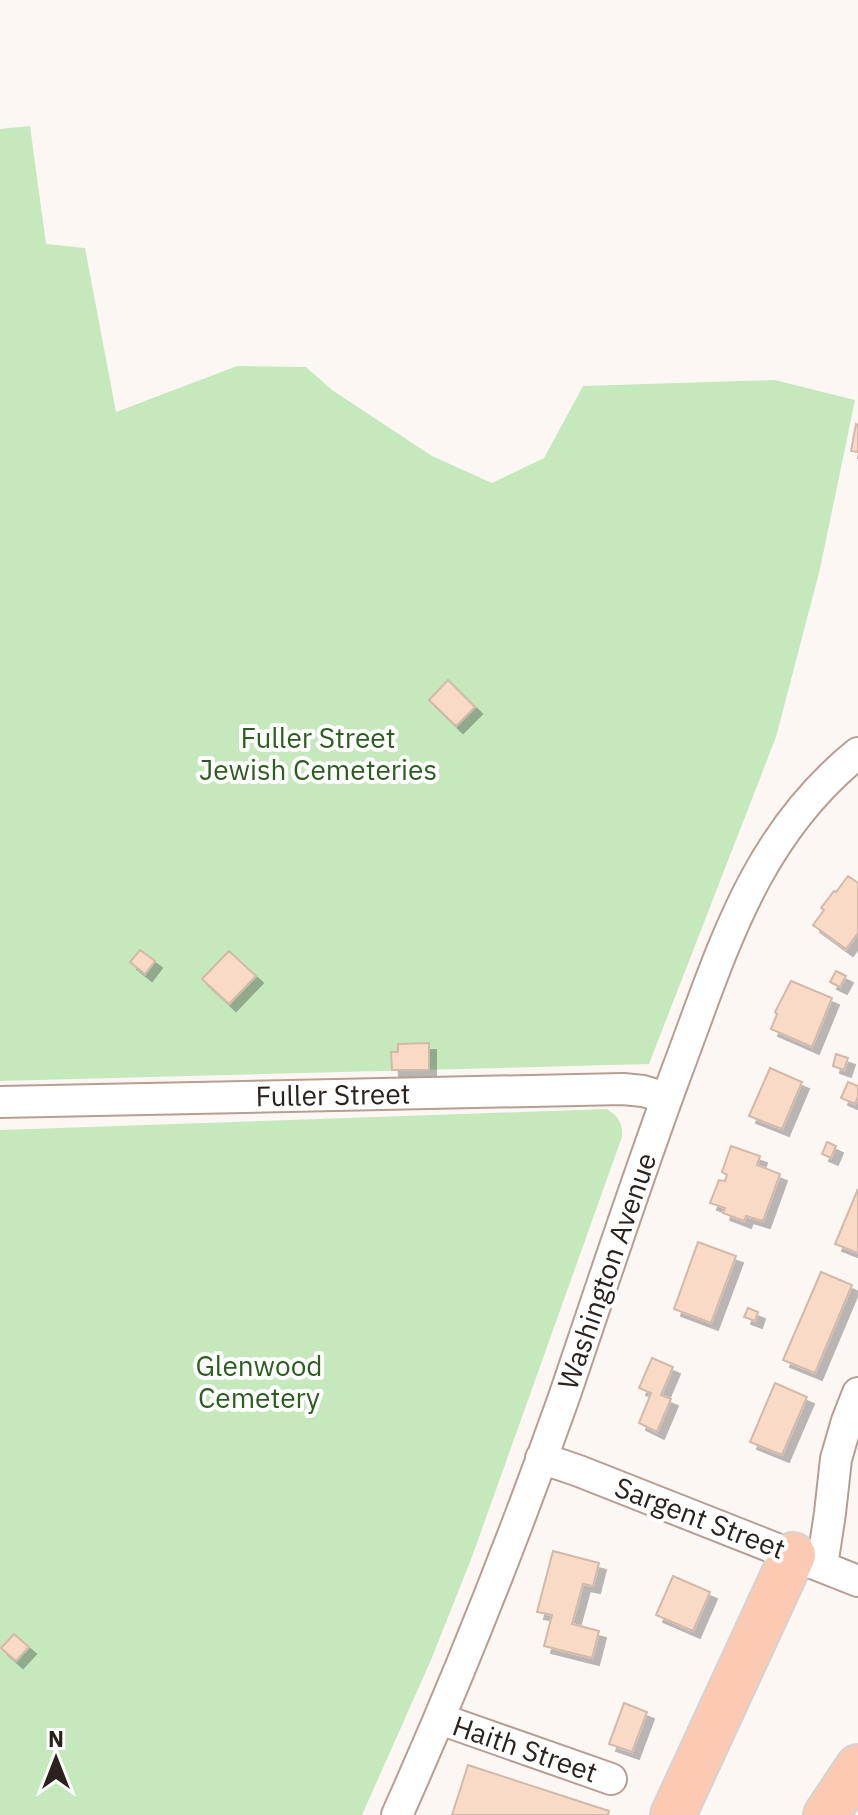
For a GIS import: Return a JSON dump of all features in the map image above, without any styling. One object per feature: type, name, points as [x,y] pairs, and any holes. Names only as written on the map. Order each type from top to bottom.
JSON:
[{"type":"highway","points":[[673,1815],[808,1561]]},
{"type":"highway","points":[[826,1815],[858,1767]]},
{"type":"street","name":"Washington Avenue","points":[[397,1815],[440,1719],[524,1506],[666,1098],[728,935],[752,884],[781,836],[814,794],[858,753]]},
{"type":"street","name":"Fuller Street","points":[[0,1102],[623,1089],[666,1098]]},
{"type":"street","points":[[808,1561],[830,1513],[836,1459],[858,1393]]},
{"type":"street","name":"Sargent Street","points":[[541,1458],[858,1581]]},
{"type":"street","name":"Haith Street","points":[[440,1719],[611,1779]]},
{"type":"green space","name":"Fuller Street Jewish Cemeteries","points":[[30,126],[46,244],[85,248],[116,412],[237,366],[306,367],[332,390],[432,456],[492,483],[544,458],[583,386],[775,380],[855,400],[820,569],[776,737],[649,1064],[0,1081],[0,129]]},
{"type":"green space","name":"Glenwood Cemetery","points":[[607,1109],[619,1121],[622,1137],[472,1557],[431,1660],[362,1815],[0,1815],[0,1130]]},
{"type":"building","points":[[858,425],[858,452],[851,451]]},
{"type":"building","points":[[448,680],[475,707],[456,726],[429,700]]},
{"type":"building","points":[[848,876],[858,883],[858,933],[846,949],[813,925],[824,910],[821,908]]},
{"type":"building","points":[[140,950],[155,961],[145,974],[130,962]]},
{"type":"building","points":[[229,951],[256,976],[229,1004],[202,979]]},
{"type":"building","points":[[836,971],[846,976],[840,987],[830,982]]},
{"type":"building","points":[[791,981],[832,998],[812,1047],[771,1029],[777,1014],[775,1012]]},
{"type":"building","points":[[429,1043],[429,1070],[392,1070],[391,1052],[398,1052],[398,1044]]},
{"type":"building","points":[[836,1054],[848,1058],[844,1070],[833,1066]]},
{"type":"building","points":[[770,1068],[802,1082],[782,1129],[749,1116]]},
{"type":"building","points":[[848,1082],[858,1086],[855,1104],[841,1098]]},
{"type":"building","points":[[827,1142],[836,1146],[831,1158],[822,1154]]},
{"type":"building","points":[[731,1146],[760,1156],[757,1165],[780,1174],[763,1221],[746,1216],[744,1221],[723,1213],[725,1208],[710,1203],[719,1180],[725,1181],[727,1175],[722,1172]]},
{"type":"building","points":[[858,1189],[858,1253],[835,1244]]},
{"type":"building","points":[[698,1242],[736,1256],[711,1323],[674,1309]]},
{"type":"building","points":[[821,1272],[852,1285],[815,1373],[783,1360]]},
{"type":"building","points":[[748,1308],[758,1312],[755,1321],[744,1317]]},
{"type":"building","points":[[652,1358],[673,1367],[661,1395],[671,1399],[657,1432],[639,1423],[651,1393],[639,1388]]},
{"type":"building","points":[[775,1383],[807,1397],[782,1455],[750,1442]]},
{"type":"building","points":[[553,1551],[599,1563],[593,1586],[583,1584],[572,1624],[599,1631],[592,1658],[544,1646],[552,1615],[537,1612]]},
{"type":"building","points":[[673,1576],[710,1592],[693,1631],[656,1615]]},
{"type":"building","points":[[14,1634],[29,1647],[16,1661],[1,1648]]},
{"type":"building","points":[[624,1703],[647,1712],[632,1752],[609,1744]]},
{"type":"building","points":[[468,1765],[609,1811],[608,1815],[452,1815]]}]
